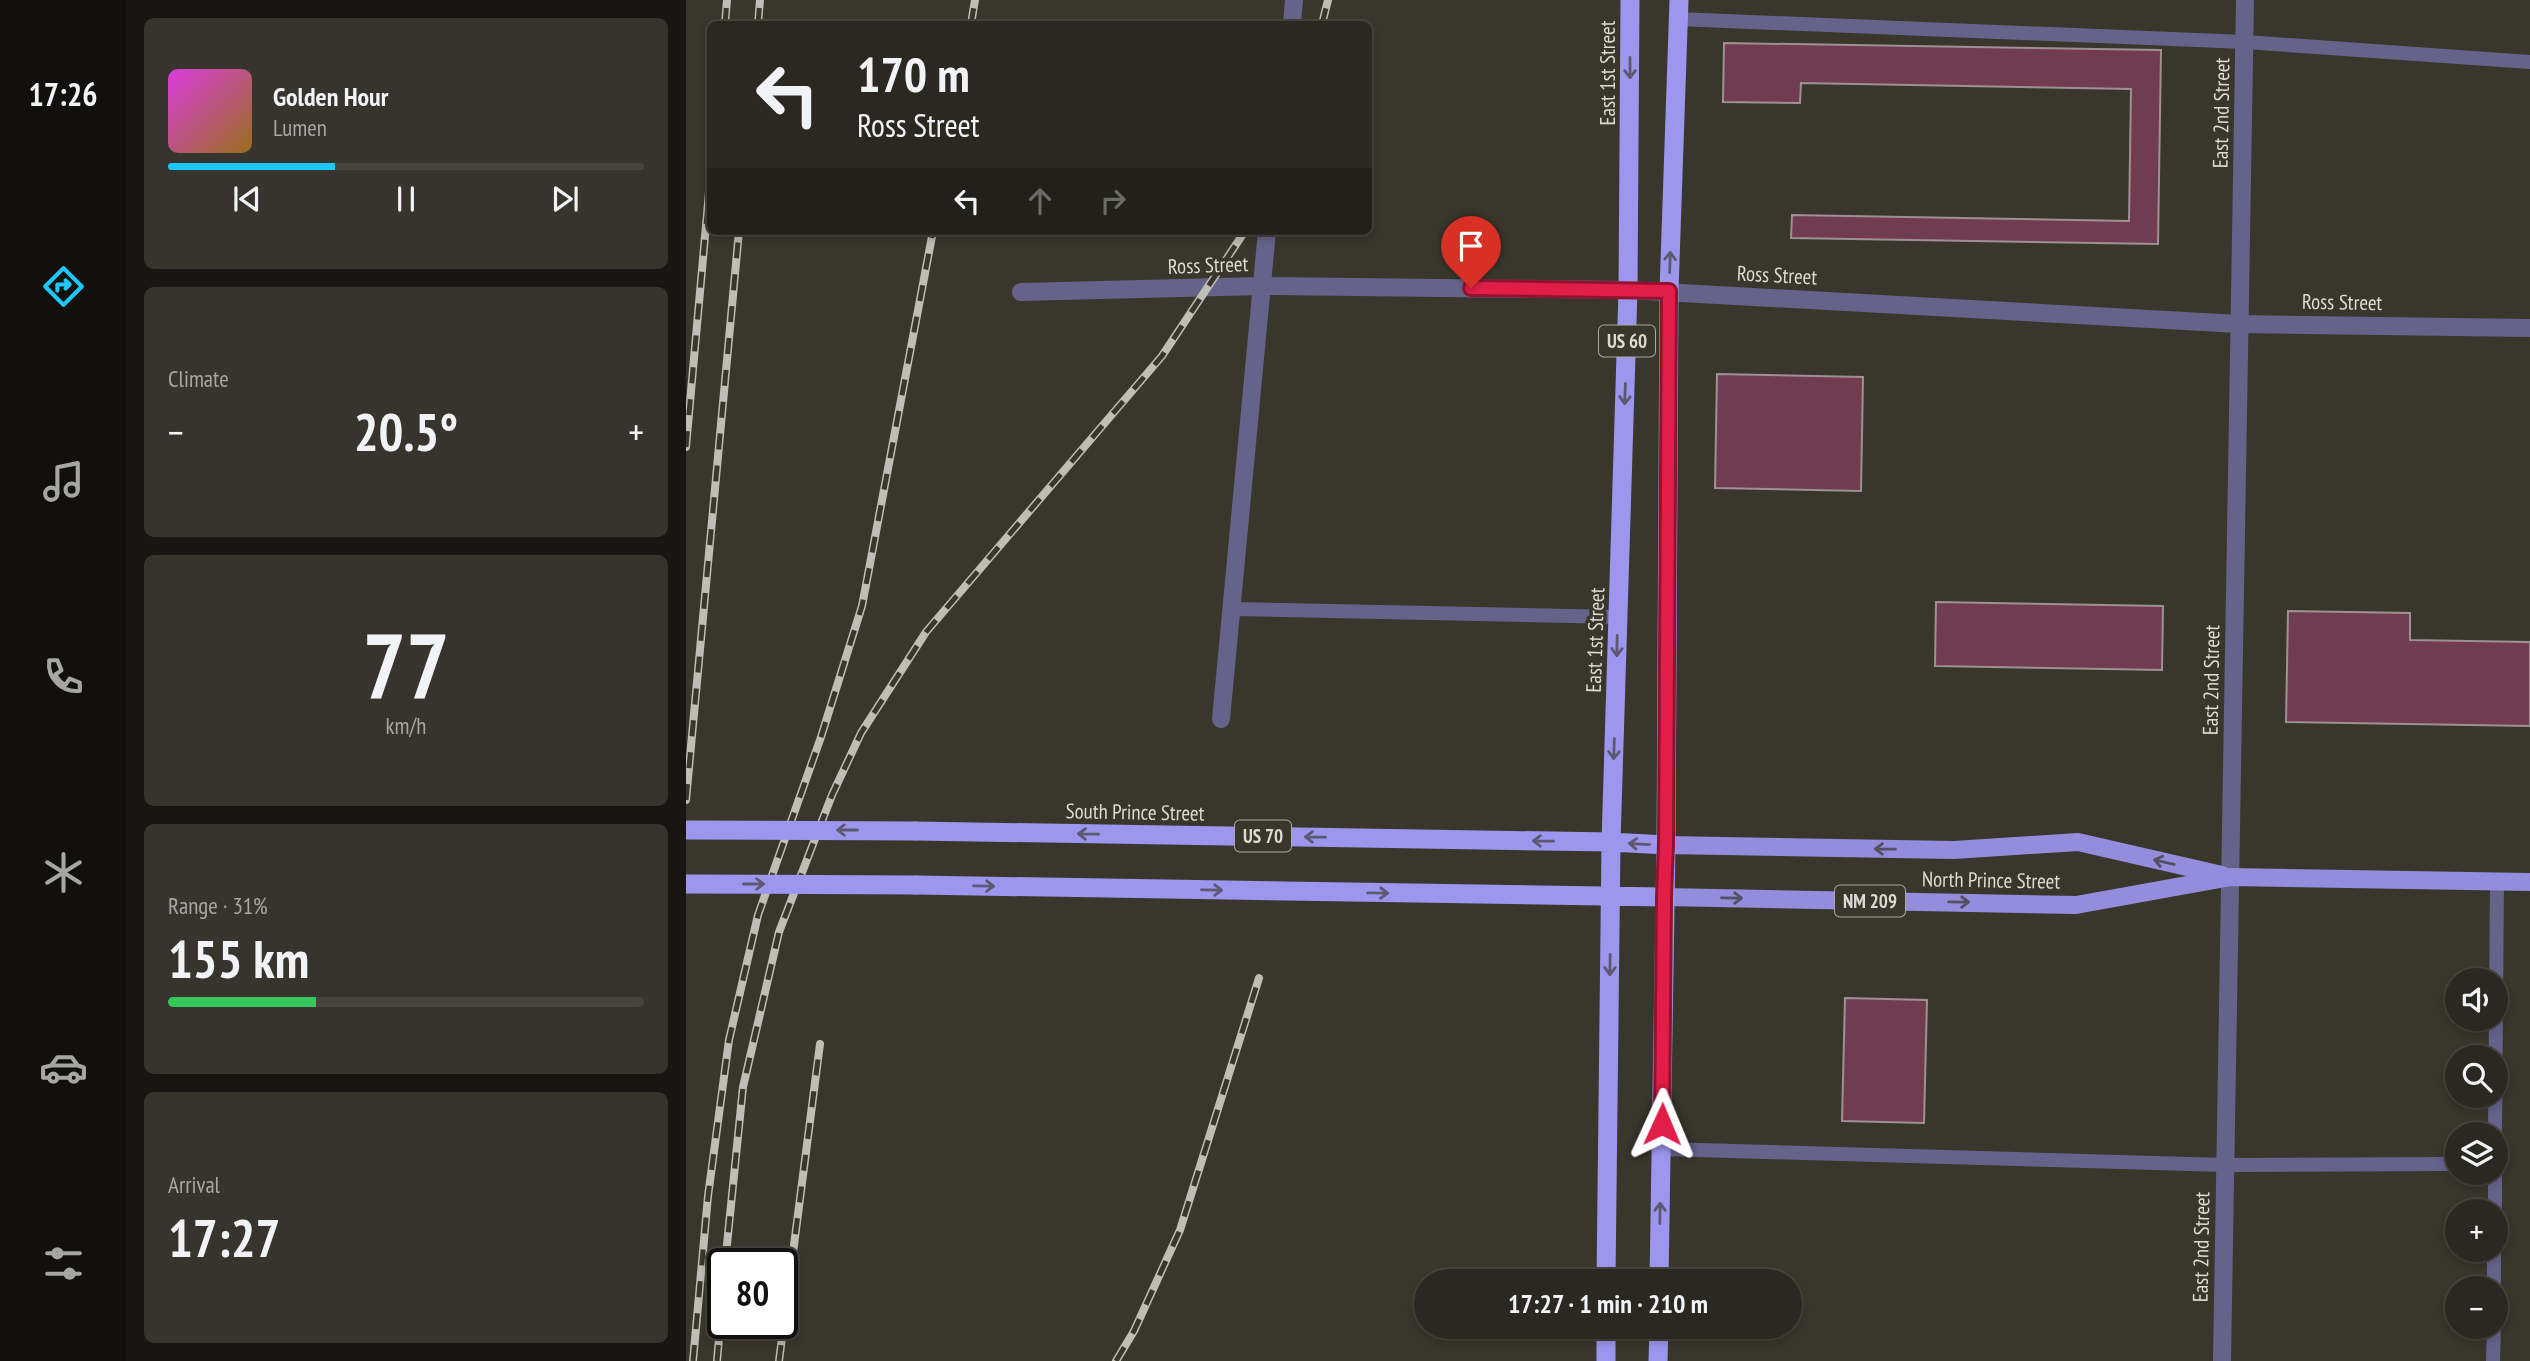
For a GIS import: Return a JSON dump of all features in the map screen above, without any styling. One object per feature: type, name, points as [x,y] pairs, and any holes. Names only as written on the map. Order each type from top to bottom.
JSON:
[{"type":"highway","name":"East 1st Street","points":[[1606,1269],[1611,842],[1628,290],[1630,0]]},
{"type":"highway","name":"US 60","points":[[1659,1269],[1666,845],[1669,291],[1679,10]]},
{"type":"highway","name":"South Prince Street","points":[[686,830],[915,831],[1666,845]]},
{"type":"highway","points":[[686,884],[1664,897]]},
{"type":"highway","points":[[1606,1339],[1606,1361]]},
{"type":"highway","points":[[1658,1361],[1659,1339]]},
{"type":"main road","name":"North Prince Street","points":[[1666,845],[1954,850],[2078,842],[2231,877]]},
{"type":"main road","name":"North Prince Street","points":[[1664,897],[2076,905],[2231,877],[2530,882]]},
{"type":"street","points":[[1292,21],[1294,0]]},
{"type":"street","name":"East 2nd Street","points":[[2222,1361],[2245,0]]},
{"type":"street","points":[[1222,719],[1267,235]]},
{"type":"street","name":"Ross Street","points":[[1021,292],[1261,286],[1628,290],[2239,324],[2530,328]]},
{"type":"lane","points":[[1679,10],[2245,42],[2530,62]]},
{"type":"lane","points":[[1232,610],[1618,617]]},
{"type":"lane","points":[[2495,1122],[2497,881]]},
{"type":"lane","points":[[1661,1149],[2225,1165],[2445,1164]]},
{"type":"lane","points":[[2493,1361],[2494,1339]]},
{"type":"building","points":[[1724,43],[2161,50],[2158,244],[1791,238],[1792,215],[2129,221],[2131,89],[1801,83],[1800,103],[1723,102]]},
{"type":"building","points":[[1717,374],[1863,377],[1861,491],[1715,488]]},
{"type":"building","points":[[1936,602],[2163,606],[2162,670],[1935,666]]},
{"type":"building","points":[[2288,611],[2410,613],[2410,640],[2530,642],[2530,726],[2286,722]]},
{"type":"building","points":[[1845,998],[1927,1000],[1924,1123],[1842,1121]]},
{"type":"railway","points":[[725,21],[727,0]]},
{"type":"railway","points":[[758,21],[760,0]]},
{"type":"railway","points":[[972,21],[975,0]]},
{"type":"railway","points":[[1323,21],[1328,0]]},
{"type":"railway","points":[[686,447],[707,214]]},
{"type":"railway","points":[[686,800],[739,235]]},
{"type":"railway","points":[[693,1361],[708,1196],[729,1040],[758,915],[821,737],[862,606],[932,235]]},
{"type":"railway","points":[[727,1248],[743,1087],[779,932],[832,795],[861,733],[926,632],[1162,356],[1242,235]]},
{"type":"railway","points":[[1116,1361],[1134,1331],[1180,1230],[1259,978]]},
{"type":"railway","points":[[779,1361],[820,1044]]},
{"type":"railway","points":[[717,1361],[719,1339]]},
{"type":"route","points":[[1471,288],[1669,291],[1662,1124]]}]
